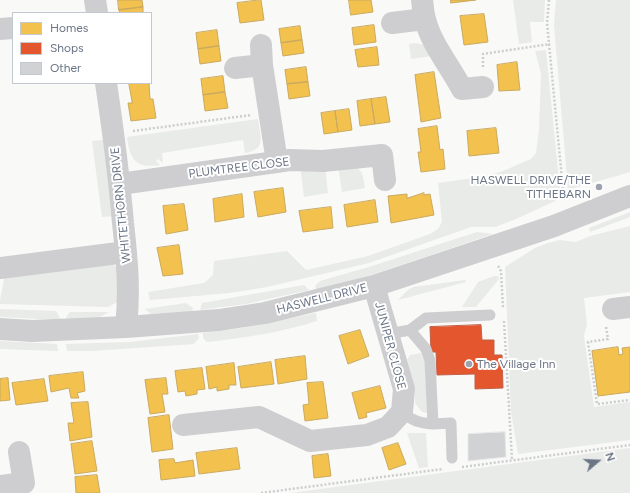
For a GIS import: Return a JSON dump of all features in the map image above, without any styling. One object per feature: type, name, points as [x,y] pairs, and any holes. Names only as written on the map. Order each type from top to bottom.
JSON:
[{"type":"street","points":[[95,0],[97,12]]},
{"type":"street","points":[[392,23],[423,9],[431,36],[453,70],[462,89],[483,87]]},
{"type":"street","points":[[0,30],[12,28]]},
{"type":"street","points":[[235,68],[261,55],[277,162]]},
{"type":"street","name":"WHITETHORN DRIVE","points":[[106,84],[120,184],[126,252],[129,299],[126,327]]},
{"type":"street","name":"PLUMTREE CLOSE","points":[[120,184],[290,160],[323,161],[382,155],[386,180]]},
{"type":"street","name":"HASWELL DRIVE","points":[[0,329],[32,331],[126,327],[218,320],[265,313],[374,286],[554,226],[630,196]]},
{"type":"street","points":[[0,268],[126,252]]},
{"type":"street","name":"JUNIPER CLOSE","points":[[374,286],[404,389],[402,412]]},
{"type":"street","points":[[183,425],[259,417],[310,441],[367,435],[388,427],[402,412]]},
{"type":"street","points":[[0,486],[24,483],[19,452]]},
{"type":"lane","points":[[388,334],[410,330],[426,318],[490,315]]},
{"type":"lane","points":[[410,330],[426,349],[430,361],[433,424]]},
{"type":"lane","points":[[402,412],[410,419],[417,422],[433,424],[451,422],[452,458]]},
{"type":"path","points":[[549,0],[547,23],[565,199],[559,203]]},
{"type":"path","points":[[483,87],[483,54],[550,44]]},
{"type":"path","points":[[113,133],[269,113]]},
{"type":"path","points":[[489,248],[501,271],[512,460]]},
{"type":"path","points":[[622,308],[603,310],[608,339],[588,342],[596,404],[630,400]]},
{"type":"shaded area","points":[[513,0],[545,0],[544,22],[530,22],[532,42],[519,44]]},
{"type":"shaded area","points":[[556,0],[630,0],[630,172],[568,190],[554,25]]},
{"type":"shaded area","points":[[415,43],[424,45],[432,56],[411,59],[409,44]]},
{"type":"shaded area","points":[[546,50],[560,191],[559,196],[555,201],[495,227],[471,227],[369,263],[267,287],[230,293],[150,300],[148,292],[204,283],[213,275],[214,261],[287,251],[306,270],[368,256],[430,234],[438,229],[442,222],[438,183],[487,176],[531,159],[536,153],[539,130],[541,73],[535,51]]},
{"type":"shaded area","points":[[258,119],[261,137],[259,145],[257,149],[245,153],[243,140],[162,153],[163,163],[158,159],[156,161],[160,165],[152,166],[139,164],[135,161],[128,145],[127,137]]},
{"type":"shaded area","points":[[103,140],[105,142],[113,216],[102,217],[92,141]]},
{"type":"shaded area","points":[[338,166],[351,166],[361,171],[365,188],[342,192]]},
{"type":"shaded area","points":[[302,167],[325,167],[328,193],[304,197],[301,173]]},
{"type":"shaded area","points":[[630,212],[630,217],[590,232],[589,228]]},
{"type":"shaded area","points":[[630,226],[630,292],[584,298],[587,324],[584,336],[594,407],[630,402],[630,440],[518,454],[511,411],[505,267],[535,248],[548,243],[560,240],[576,242],[590,236]]},
{"type":"shaded area","points":[[477,232],[493,234],[371,275],[317,290],[315,286],[320,281],[369,267]]},
{"type":"shaded area","points":[[112,264],[117,267],[119,301],[108,307],[0,304],[4,276]]},
{"type":"shaded area","points":[[498,276],[499,279],[476,307],[462,307],[478,282]]},
{"type":"shaded area","points":[[465,280],[466,282],[398,300],[409,289],[414,287]]},
{"type":"shaded area","points":[[304,285],[309,290],[246,304],[200,310],[202,303]]},
{"type":"shaded area","points":[[186,303],[193,308],[192,312],[151,314],[145,309]]},
{"type":"shaded area","points":[[0,309],[56,311],[60,318],[59,320],[0,317]]},
{"type":"shaded area","points":[[70,312],[109,312],[98,318],[68,320],[66,317]]},
{"type":"shaded area","points":[[316,313],[317,321],[277,331],[207,342],[203,338],[203,333],[241,328]]},
{"type":"shaded area","points":[[198,334],[199,338],[194,344],[92,351],[67,351],[66,344],[130,342]]},
{"type":"shaded area","points":[[0,341],[57,344],[58,351],[0,349]]},
{"type":"shaded area","points":[[421,353],[425,363],[427,413],[422,412],[415,403],[415,389],[407,360],[410,355]]},
{"type":"shaded area","points":[[407,433],[426,433],[428,467],[419,468]]},
{"type":"shaded area","points":[[630,448],[630,493],[290,493]]},
{"type":"building: Homes","points":[[118,0],[142,0],[143,7],[119,10]]},
{"type":"building: Homes","points":[[261,0],[264,20],[240,23],[237,3]]},
{"type":"building: Homes","points":[[349,0],[371,0],[373,12],[351,15]]},
{"type":"building: Homes","points":[[451,0],[476,0],[451,3]]},
{"type":"building: Homes","points":[[143,7],[143,12],[120,12],[119,10]]},
{"type":"building: Homes","points":[[484,14],[488,42],[464,45],[460,16]]},
{"type":"building: Homes","points":[[374,25],[376,42],[354,45],[352,28]]},
{"type":"building: Homes","points":[[300,26],[302,40],[281,43],[279,29]]},
{"type":"building: Homes","points":[[217,30],[219,46],[198,49],[196,33]]},
{"type":"building: Homes","points":[[302,40],[304,53],[283,56],[281,43]]},
{"type":"building: Homes","points":[[219,46],[221,61],[200,64],[198,49]]},
{"type":"building: Homes","points":[[377,47],[379,65],[358,67],[355,50]]},
{"type":"building: Homes","points":[[517,62],[520,90],[499,91],[497,65]]},
{"type":"building: Homes","points":[[306,67],[308,82],[287,84],[285,70]]},
{"type":"building: Homes","points":[[434,72],[441,118],[421,122],[415,75]]},
{"type":"building: Homes","points":[[223,76],[225,92],[203,95],[201,79]]},
{"type":"building: Homes","points":[[308,82],[310,96],[289,99],[287,84]]},
{"type":"building: Homes","points":[[129,84],[149,84],[150,99],[153,99],[156,118],[131,121],[128,103],[132,103]]},
{"type":"building: Homes","points":[[225,92],[228,108],[205,111],[203,95]]},
{"type":"building: Homes","points":[[386,97],[390,122],[375,124],[371,99]]},
{"type":"building: Homes","points":[[371,99],[375,124],[360,126],[357,101]]},
{"type":"building: Homes","points":[[349,109],[352,130],[338,132],[335,111]]},
{"type":"building: Homes","points":[[335,111],[338,132],[324,134],[321,113]]},
{"type":"building: Homes","points":[[437,126],[440,150],[443,149],[445,169],[421,172],[418,152],[421,152],[418,129]]},
{"type":"building: Homes","points":[[496,128],[499,153],[469,156],[467,131]]},
{"type":"building: Homes","points":[[283,188],[286,212],[258,217],[254,192]]},
{"type":"building: Homes","points":[[424,193],[424,195],[430,194],[434,215],[391,223],[388,196],[407,194],[407,198]]},
{"type":"building: Homes","points":[[242,194],[244,217],[215,222],[213,199]]},
{"type":"building: Homes","points":[[375,200],[378,222],[347,227],[344,205]]},
{"type":"building: Homes","points":[[184,204],[188,230],[166,234],[163,206]]},
{"type":"building: Homes","points":[[331,207],[333,228],[303,232],[299,211]]},
{"type":"building: Homes","points":[[179,245],[183,274],[163,276],[157,248]]},
{"type":"building: Homes","points":[[360,330],[369,356],[348,364],[339,336]]},
{"type":"building: Homes","points":[[618,347],[619,355],[623,354],[622,348],[630,347],[630,392],[598,396],[592,351]]},
{"type":"building: Homes","points":[[305,356],[307,379],[278,384],[275,360]]},
{"type":"building: Homes","points":[[271,362],[274,384],[241,388],[238,367]]},
{"type":"building: Homes","points":[[234,363],[236,385],[229,385],[229,389],[217,391],[217,387],[209,389],[206,367]]},
{"type":"building: Homes","points":[[202,368],[205,389],[197,390],[197,394],[186,396],[185,391],[178,392],[175,371]]},
{"type":"building: Homes","points":[[83,372],[85,391],[77,393],[79,398],[71,398],[69,388],[51,392],[49,376]]},
{"type":"building: Homes","points":[[8,378],[10,400],[0,401],[0,379]]},
{"type":"building: Homes","points":[[166,378],[168,394],[162,394],[165,412],[150,414],[145,380]]},
{"type":"building: Homes","points":[[44,379],[48,401],[16,405],[12,383]]},
{"type":"building: Homes","points":[[323,382],[328,418],[305,421],[303,405],[309,404],[307,383]]},
{"type":"building: Homes","points":[[380,386],[386,408],[366,413],[367,417],[359,419],[352,393]]},
{"type":"building: Homes","points":[[88,402],[92,437],[70,441],[68,423],[74,423],[71,403]]},
{"type":"building: Homes","points":[[169,415],[173,449],[152,452],[148,418]]},
{"type":"building: Homes","points":[[92,441],[97,471],[75,474],[71,444]]},
{"type":"building: Homes","points":[[398,443],[406,464],[389,470],[382,448]]},
{"type":"building: Homes","points":[[237,448],[240,469],[199,474],[196,453]]},
{"type":"building: Homes","points":[[328,454],[331,476],[314,478],[312,456]]},
{"type":"building: Homes","points":[[174,459],[175,463],[193,460],[195,476],[161,480],[159,460]]},
{"type":"building: Homes","points":[[97,475],[100,493],[76,493],[75,477]]},
{"type":"building: Shops","name":"The Village Inn","points":[[481,325],[482,340],[494,340],[494,355],[502,355],[503,388],[475,389],[475,374],[437,375],[436,352],[431,352],[430,327]]},
{"type":"building: Other","points":[[505,432],[506,457],[468,461],[468,434]]},
{"type":"place","name":"HASWELL DRIVE/THE TITHEBARN","points":[[599,187]]},
{"type":"place","name":"The Village Inn","points":[[469,364]]}]
